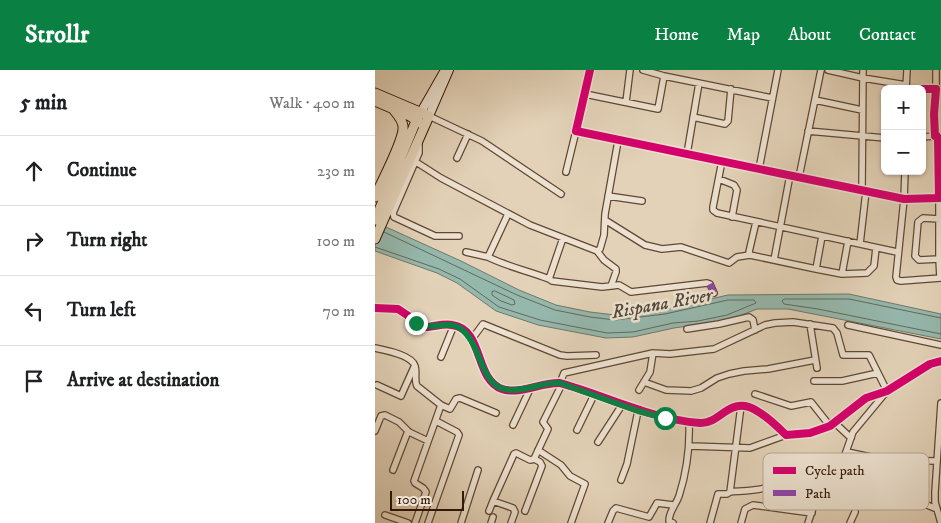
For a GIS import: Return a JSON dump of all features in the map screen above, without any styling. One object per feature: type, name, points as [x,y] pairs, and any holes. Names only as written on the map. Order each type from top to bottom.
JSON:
[{"type":"highway","points":[[375,93],[425,114]]},
{"type":"highway","points":[[375,101],[425,126]]},
{"type":"highway","points":[[375,197],[402,137],[403,125],[401,118],[393,109]]},
{"type":"highway","points":[[375,220],[410,158],[416,120],[425,114]]},
{"type":"highway","points":[[375,239],[425,126],[425,114]]},
{"type":"main road","points":[[425,114],[445,70]]},
{"type":"main road","points":[[425,114],[449,70]]},
{"type":"street","points":[[566,172],[590,70]]},
{"type":"street","points":[[626,102],[630,70]]},
{"type":"street","points":[[643,70],[772,98]]},
{"type":"street","points":[[759,169],[779,70]]},
{"type":"street","points":[[799,177],[821,70]]},
{"type":"street","points":[[829,70],[896,85]]},
{"type":"street","points":[[860,244],[864,190],[862,136],[863,70]]},
{"type":"street","points":[[906,85],[907,70]]},
{"type":"street","points":[[905,175],[904,199],[895,274],[897,280],[940,278],[938,139],[935,136],[934,114],[935,70]]},
{"type":"street","points":[[585,94],[658,109],[664,76]]},
{"type":"street","points":[[687,154],[699,83]]},
{"type":"street","points":[[693,117],[725,124],[728,121],[731,89]]},
{"type":"street","points":[[926,89],[936,89]]},
{"type":"street","points":[[815,100],[862,110]]},
{"type":"street","points":[[425,114],[493,148],[561,194]]},
{"type":"street","points":[[577,131],[904,199],[940,198]]},
{"type":"street","points":[[808,131],[881,138]]},
{"type":"street","points":[[457,158],[468,134]]},
{"type":"street","points":[[926,136],[935,136]]},
{"type":"street","points":[[597,251],[600,249],[619,141]]},
{"type":"street","points":[[459,236],[435,236],[394,217],[393,213],[410,158],[441,178],[529,225],[597,251],[604,260],[617,270],[611,286]]},
{"type":"street","points":[[722,161],[713,210],[717,213],[897,252]]},
{"type":"street","points":[[774,260],[790,175]]},
{"type":"street","points":[[719,179],[734,185],[737,190],[732,217]]},
{"type":"street","points":[[608,196],[642,200]]},
{"type":"street","points":[[488,257],[508,214]]},
{"type":"street","points":[[939,219],[923,218],[919,220],[915,256],[919,260],[939,259]]},
{"type":"street","points":[[605,220],[645,245],[662,249],[681,247],[729,263],[737,257],[750,255],[843,274],[863,274],[870,272],[874,266],[876,248]]},
{"type":"street","points":[[750,255],[749,252],[756,222]]},
{"type":"street","points":[[816,269],[822,236]]},
{"type":"street","points":[[549,279],[563,238]]},
{"type":"street","points":[[843,274],[848,241]]},
{"type":"street","points":[[466,252],[488,257],[506,266],[531,272],[557,282],[602,287],[619,285],[631,292],[707,283],[714,293]]},
{"type":"street","points":[[375,308],[398,309],[416,323],[425,327],[454,325],[464,331],[472,339],[488,378],[497,386],[509,390],[547,383],[561,383],[638,411],[689,422],[708,423],[731,408],[745,406],[757,411],[786,434]]},
{"type":"street","points":[[687,329],[749,317],[753,320],[755,330]]},
{"type":"street","points":[[534,459],[547,429],[543,420],[565,372],[653,353],[670,354],[714,349],[775,322],[810,324],[833,328],[837,333],[843,355],[869,355],[887,391]]},
{"type":"street","points":[[472,339],[483,324],[560,355],[596,355]]},
{"type":"street","points":[[810,324],[817,368]]},
{"type":"street","points":[[441,357],[454,325]]},
{"type":"street","points":[[848,325],[941,345]]},
{"type":"street","points":[[375,348],[397,353],[412,361],[415,365],[415,382],[417,386],[441,405],[450,409],[456,399],[460,398],[496,413]]},
{"type":"street","points":[[639,390],[649,372],[653,353]]},
{"type":"street","points":[[644,382],[666,390],[691,391],[705,387],[717,378],[729,374],[815,360]]},
{"type":"street","points":[[690,446],[750,448],[786,434],[809,433],[832,424],[866,398],[887,391],[930,364],[941,361]]},
{"type":"street","points":[[377,385],[401,396],[415,365]]},
{"type":"street","points":[[814,381],[842,381],[878,373]]},
{"type":"street","points":[[513,425],[531,387]]},
{"type":"street","points":[[852,453],[847,452],[851,438],[887,391]]},
{"type":"street","points":[[755,394],[791,406],[811,402],[832,424],[851,438]]},
{"type":"street","points":[[577,430],[594,395]]},
{"type":"street","points":[[941,404],[935,492],[941,523]]},
{"type":"street","points":[[436,421],[457,432],[459,435],[428,523],[415,521],[426,492],[423,488],[416,485],[414,481],[441,405]]},
{"type":"street","points":[[598,442],[622,405]]},
{"type":"street","points":[[730,492],[741,406]]},
{"type":"street","points":[[621,480],[627,464],[638,411]]},
{"type":"street","points":[[375,431],[381,416],[385,415],[399,422],[408,431],[428,441]]},
{"type":"street","points":[[673,523],[669,521],[669,518],[673,505],[679,496],[688,466],[690,446],[689,422]]},
{"type":"street","points":[[393,470],[408,431]]},
{"type":"street","points":[[538,450],[561,466],[571,476],[585,484],[571,523]]},
{"type":"street","points":[[489,510],[516,453],[530,460],[534,459],[540,462],[542,466],[525,511]]},
{"type":"street","points":[[929,461],[936,461]]},
{"type":"street","points":[[461,523],[478,470]]},
{"type":"street","points":[[710,523],[718,494],[763,488]]},
{"type":"street","points":[[493,501],[514,509],[511,523]]},
{"type":"street","points":[[608,523],[616,508],[649,516],[657,503],[673,505]]},
{"type":"street","points":[[741,523],[745,509],[753,505],[763,506]]},
{"type":"street","points":[[929,506],[937,509]]},
{"type":"street","points":[[790,510],[812,513]]},
{"type":"street","points":[[808,523],[813,510]]},
{"type":"street","points":[[850,523],[855,512]]},
{"type":"street","points":[[385,515],[408,523]]},
{"type":"water","points":[[375,222],[519,290],[556,305],[615,315],[665,309],[728,295],[849,294],[941,314],[941,339],[788,309],[757,309],[729,320],[674,328],[633,337],[606,338],[538,325],[496,311],[457,283],[437,273],[375,251]]},
{"type":"marked path","points":[[710,284],[714,293]]},
{"type":"cycle path","points":[[590,70],[576,131],[904,199],[939,198],[938,139],[935,136],[934,114],[936,89],[926,89]]},
{"type":"cycle path","points":[[375,308],[398,309],[425,327],[452,325],[462,328],[475,344],[487,375],[493,384],[502,389],[516,390],[560,383],[646,412],[682,421],[700,423],[712,420],[727,410],[745,406],[750,407],[773,422],[786,435],[810,433],[830,426],[866,398],[887,391],[930,364],[941,361]]},
{"type":"route","points":[[416,323],[425,327],[450,324],[459,327],[472,339],[488,378],[503,389],[518,390],[547,383],[560,383],[638,411],[665,418]]},
{"type":"water label","name":"Rispana River","points":[[662,304]]}]
